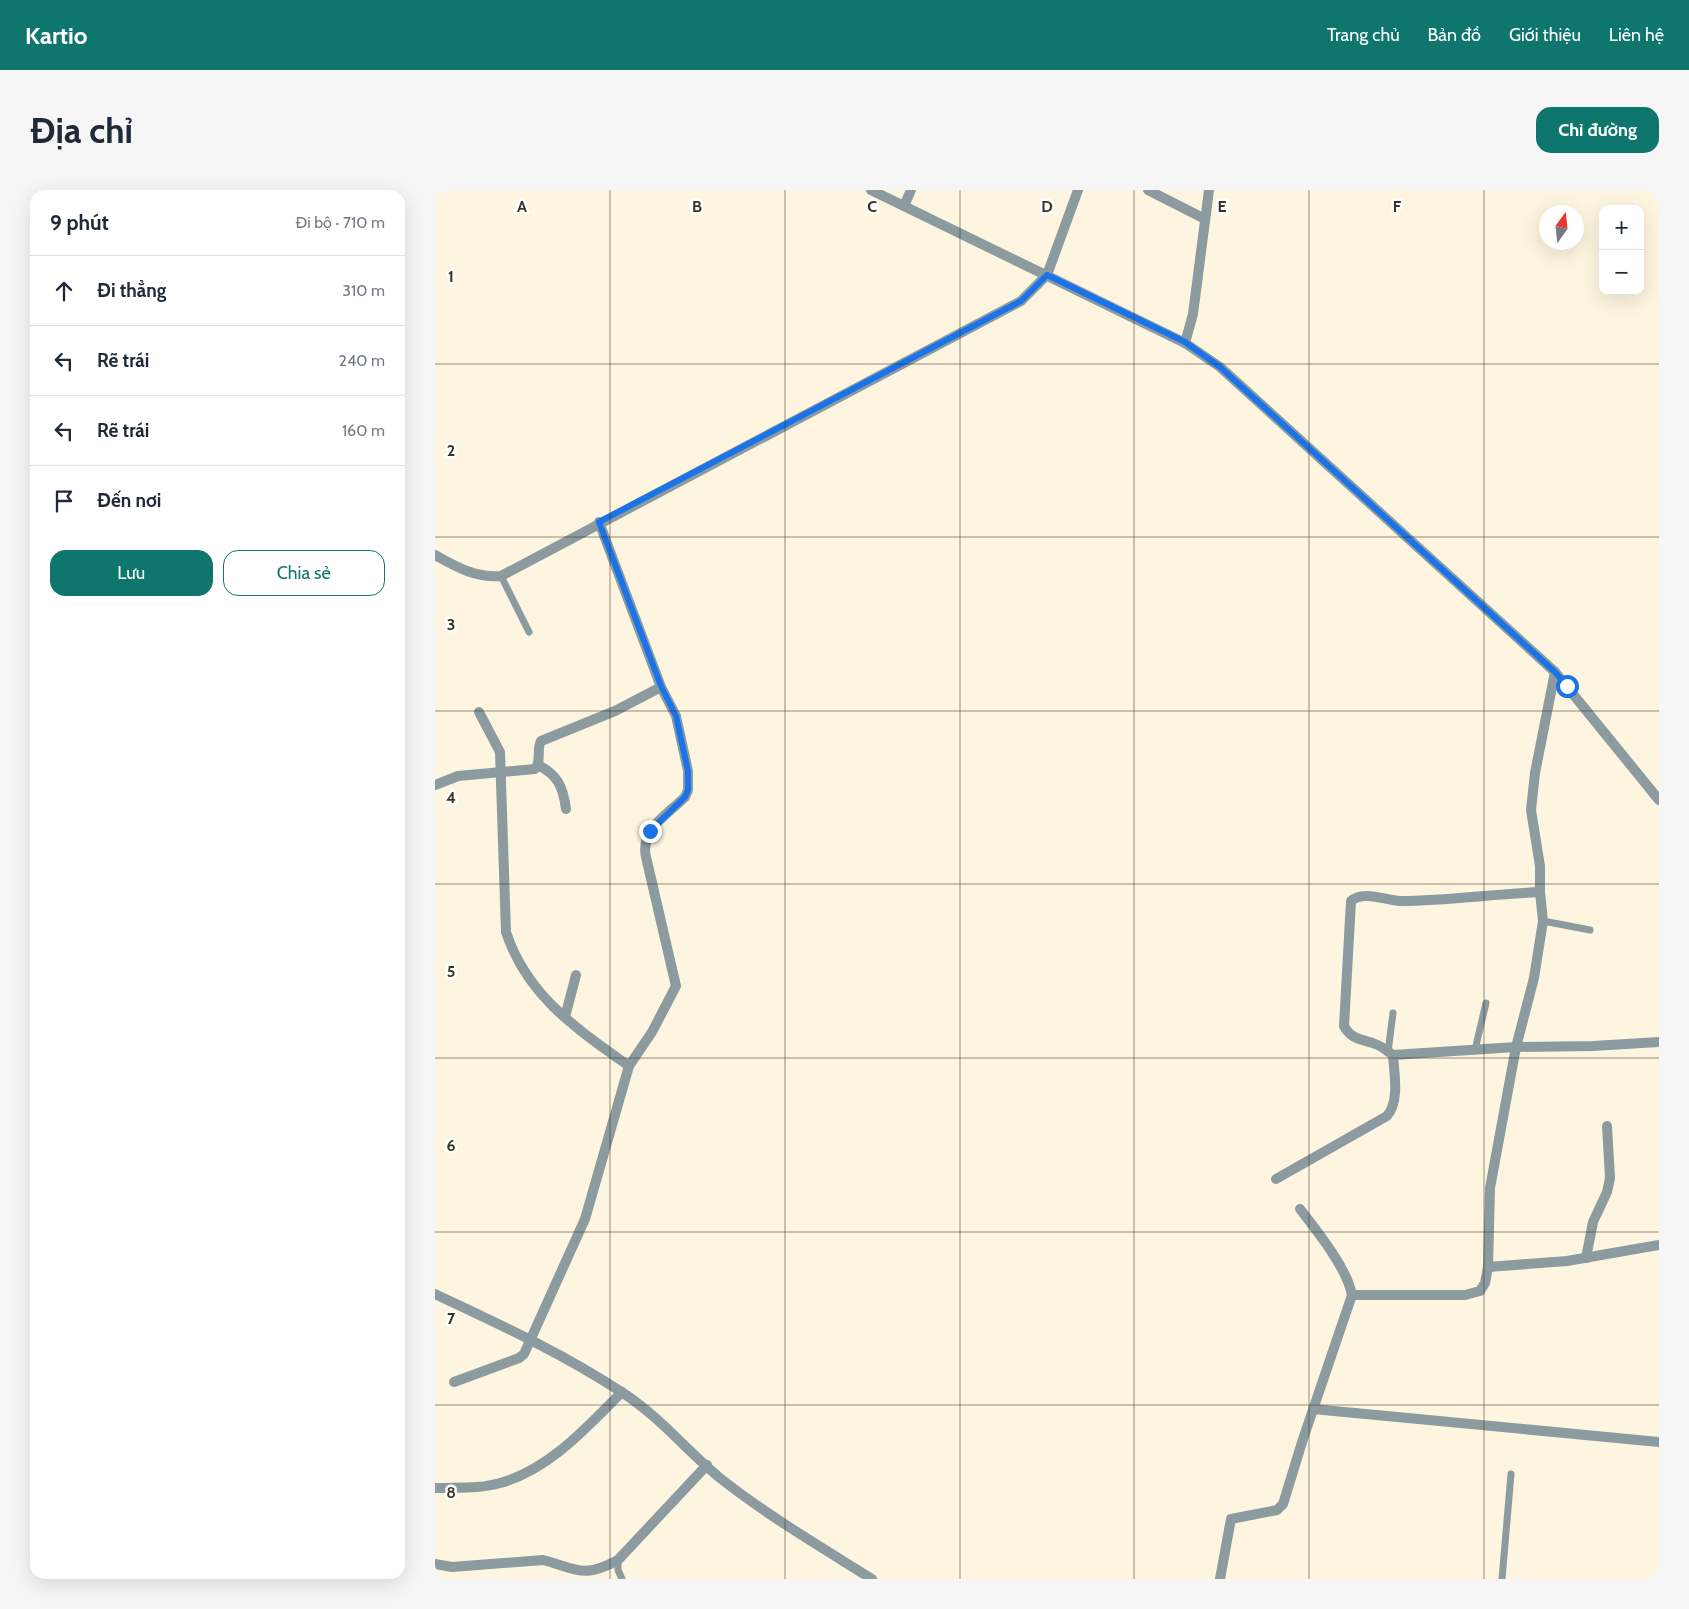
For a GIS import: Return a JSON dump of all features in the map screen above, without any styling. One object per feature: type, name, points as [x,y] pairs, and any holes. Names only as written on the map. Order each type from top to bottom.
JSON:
[{"type":"street","points":[[871,190],[1185,342],[1220,367],[1555,672],[1659,800]]},
{"type":"street","points":[[903,206],[911,190]]},
{"type":"street","points":[[435,555],[467,572],[488,577],[501,576],[599,522],[1021,301],[1047,275],[1078,190]]},
{"type":"street","points":[[1148,190],[1205,219]]},
{"type":"street","points":[[1185,342],[1193,314],[1209,190]]},
{"type":"street","points":[[454,1382],[519,1358],[532,1340],[585,1219],[629,1066],[652,1032],[676,986],[644,848],[646,835],[685,797],[688,790],[687,760],[676,716],[661,686],[599,522]]},
{"type":"street","points":[[1352,1295],[1465,1295],[1480,1291],[1485,1283],[1488,1267],[1489,1188],[1515,1047],[1534,978],[1543,922],[1539,892],[1540,866],[1531,810],[1535,773],[1555,672]]},
{"type":"street","points":[[538,765],[541,741],[615,711],[661,686]]},
{"type":"street","points":[[479,712],[500,752],[506,932],[517,958],[541,996],[584,1034],[629,1066]]},
{"type":"street","points":[[435,785],[458,776],[530,770],[538,765]]},
{"type":"street","points":[[538,765],[559,779],[564,793],[566,809]]},
{"type":"street","points":[[1539,892],[1484,895],[1456,900],[1397,901],[1360,896],[1351,901],[1344,1026],[1347,1033],[1353,1037],[1376,1044],[1390,1053],[1659,1042]]},
{"type":"street","points":[[565,1017],[576,975]]},
{"type":"street","points":[[1275,1179],[1387,1116],[1392,1111],[1394,1098],[1390,1053]]},
{"type":"street","points":[[1586,1258],[1593,1222],[1607,1192],[1609,1178],[1607,1126]]},
{"type":"street","points":[[1220,1579],[1231,1519],[1277,1510],[1283,1504],[1352,1295],[1345,1274],[1324,1240],[1300,1209]]},
{"type":"street","points":[[1488,1267],[1567,1262],[1659,1245]]},
{"type":"street","points":[[435,1294],[532,1340],[623,1392],[648,1410],[720,1478],[791,1529],[872,1579]]},
{"type":"street","points":[[435,1488],[473,1488],[499,1484],[517,1478],[538,1466],[568,1444],[623,1392]]},
{"type":"street","points":[[1313,1409],[1659,1442]]},
{"type":"street","points":[[435,1564],[451,1566],[543,1560],[552,1562],[581,1579],[603,1573],[618,1560],[707,1465]]},
{"type":"lane","points":[[501,576],[529,632]]},
{"type":"lane","points":[[1543,922],[1590,930]]},
{"type":"lane","points":[[1475,1050],[1486,1003]]},
{"type":"lane","points":[[1390,1053],[1393,1013]]},
{"type":"lane","points":[[1502,1579],[1511,1474]]},
{"type":"lane","points":[[618,1560],[618,1570],[622,1579]]},
{"type":"route","points":[[650,831],[685,797],[688,790],[687,760],[676,716],[661,686],[599,522],[1021,301],[1047,275],[1185,342],[1220,367],[1555,672],[1567,686]]}]
